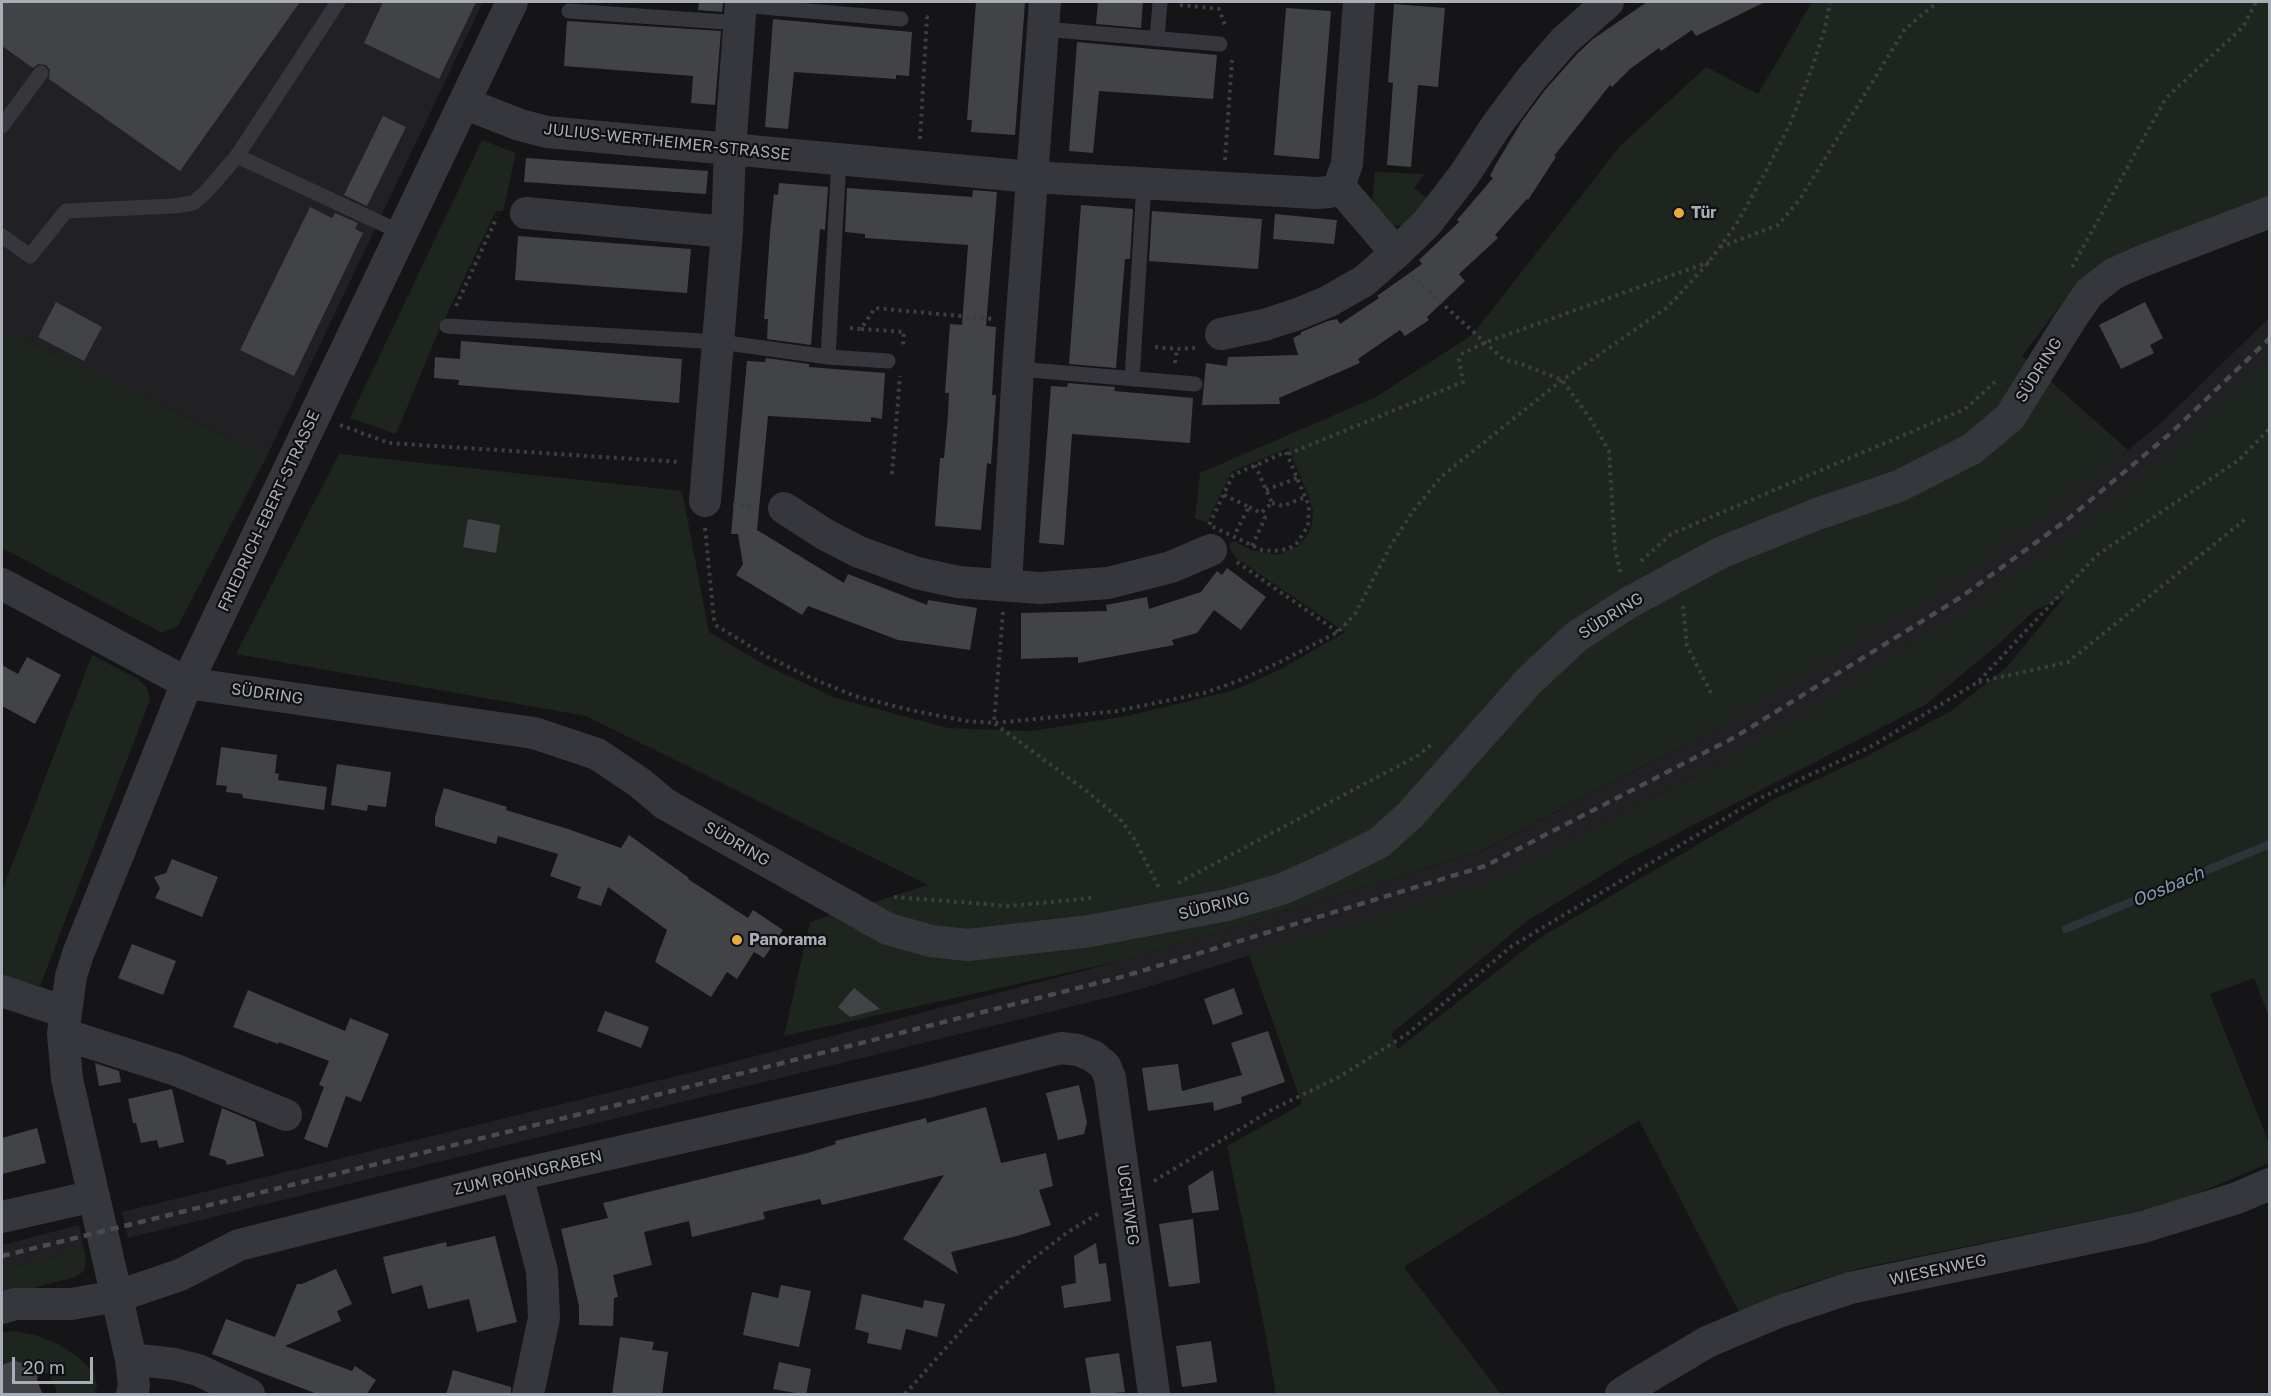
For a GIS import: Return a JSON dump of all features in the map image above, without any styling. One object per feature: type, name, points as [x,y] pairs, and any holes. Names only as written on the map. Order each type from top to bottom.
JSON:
[{"type":"street","name":"FRIEDRICH-EBERT-STRASSE","points":[[132,1395],[134,1386],[131,1359],[67,1079],[64,1023],[71,976],[187,683],[512,2]]},
{"type":"street","points":[[1359,2],[1347,164],[1339,186],[1395,255]]},
{"type":"street","points":[[1221,333],[1264,325],[1329,301],[1364,281],[1395,255],[1434,215],[1530,79],[1564,41],[1608,2]]},
{"type":"street","points":[[705,501],[728,232],[729,149],[740,10]]},
{"type":"street","points":[[1006,585],[1021,322],[1044,15]]},
{"type":"street","name":"JULIUS-WERTHEIMER-STRASSE","points":[[464,103],[520,125],[547,132],[1031,177],[1316,193],[1329,192],[1339,186]]},
{"type":"street","name":"SÜDRING","points":[[2,584],[187,683],[534,733],[597,754],[640,783],[664,804],[888,929],[931,942],[968,945],[1090,931],[1165,905],[1227,905],[1282,889],[1379,843],[1411,814],[1529,681],[1576,637],[1628,603],[1720,553],[1817,514],[1899,486],[1972,449],[2010,417],[2089,293],[2113,274],[2142,261],[2270,212]]},
{"type":"street","points":[[526,213],[728,232]]},
{"type":"street","points":[[784,508],[834,539],[890,565],[958,582],[1040,588],[1108,583],[1171,567],[1222,544]]},
{"type":"street","points":[[2,991],[64,1023],[286,1115]]},
{"type":"street","name":"UCHTWEG","points":[[1061,1048],[1078,1050],[1093,1056],[1105,1066],[1110,1078],[1154,1395]]},
{"type":"street","name":"ZUM ROHNGRABEN","points":[[2,1308],[15,1304],[71,1304],[118,1296],[180,1275],[239,1245],[517,1175],[923,1083],[1061,1048]]},
{"type":"street","points":[[517,1175],[542,1271],[544,1318],[528,1395]]},
{"type":"street","name":"WIESENWEG","points":[[1622,1395],[1707,1342],[1778,1312],[1850,1288],[2143,1227],[2236,1198],[2270,1184]]},
{"type":"street","points":[[2,1216],[94,1196]]},
{"type":"street","points":[[131,1359],[174,1364],[198,1370],[249,1395]]},
{"type":"lane","points":[[2,236],[30,256],[66,211],[174,207],[192,203],[237,156],[338,2]]},
{"type":"lane","points":[[1157,39],[1160,2]]},
{"type":"lane","points":[[569,11],[855,8],[907,17]]},
{"type":"lane","points":[[1044,15],[1157,39],[1226,44]]},
{"type":"lane","points":[[2,126],[41,73]]},
{"type":"lane","points":[[237,156],[402,233]]},
{"type":"lane","points":[[828,357],[839,159]]},
{"type":"lane","points":[[1132,379],[1144,184]]},
{"type":"lane","points":[[447,326],[720,342],[828,357],[895,362]]},
{"type":"lane","points":[[1018,369],[1195,384]]},
{"type":"path","points":[[1160,2],[1219,9],[1226,44],[1223,188]]},
{"type":"path","points":[[1186,6],[1191,2]]},
{"type":"path","points":[[784,508],[705,501],[705,539],[714,619],[717,626],[724,632],[768,657],[855,696],[954,719],[994,723],[1117,711],[1203,693],[1249,677],[1338,632],[1355,614],[1391,544],[1413,511],[1442,476],[1562,380],[1668,307],[1709,262],[1737,223],[1790,124],[1812,68],[1825,28],[1830,2]]},
{"type":"path","points":[[1719,248],[1778,225],[1800,199],[1905,29],[1938,2]]},
{"type":"path","points":[[2066,277],[2166,98],[2244,27],[2256,2]]},
{"type":"path","points":[[907,17],[927,17],[918,166]]},
{"type":"path","points":[[447,326],[497,217],[522,219],[526,213]]},
{"type":"path","points":[[1395,255],[1503,359],[1562,380],[1592,421],[1609,451],[1615,549],[1622,577],[1630,570]]},
{"type":"path","points":[[1338,632],[1232,558],[1220,545],[1222,544],[1209,525],[1233,475],[1463,382],[1459,359],[1462,354],[1484,343],[1709,262]]},
{"type":"path","points":[[861,328],[875,308],[1021,322]]},
{"type":"path","points":[[831,326],[904,332],[895,362],[891,474]]},
{"type":"path","points":[[1134,344],[1177,349],[1195,348],[1221,333]]},
{"type":"path","points":[[1638,563],[1671,534],[1965,409],[1996,381]]},
{"type":"path","points":[[314,416],[389,443],[708,464]]},
{"type":"path","points":[[905,1395],[992,1296],[1030,1261],[1068,1232],[1273,1109],[1339,1077],[1407,1034],[1512,946],[1754,801],[1872,746],[1978,682],[2097,555],[2239,460],[2270,428]]},
{"type":"path","points":[[1222,544],[1252,546],[1274,551],[1287,549],[1304,535],[1310,515],[1309,506],[1288,454]]},
{"type":"path","points":[[1255,465],[1272,504]]},
{"type":"path","points":[[1266,490],[1297,478]]},
{"type":"path","points":[[1224,495],[1261,513],[1264,519],[1252,546]]},
{"type":"path","points":[[1261,513],[1272,504],[1283,506],[1305,497]]},
{"type":"path","points":[[1222,544],[1249,507]]},
{"type":"path","points":[[1978,682],[2068,662],[2248,517]]},
{"type":"path","points":[[1680,575],[1687,646],[1713,697]]},
{"type":"path","points":[[994,723],[1006,585]]},
{"type":"path","points":[[994,723],[1085,790],[1120,819],[1135,840],[1165,905],[1419,755],[1436,740]]},
{"type":"path","points":[[854,910],[891,897],[1009,906],[1102,897]]},
{"type":"shaded area","points":[[2,2],[483,2],[267,456],[22,339],[2,334]]},
{"type":"shaded area","points":[[1812,2],[2269,2],[2269,199],[2107,265],[2072,290],[2022,356],[2128,450],[2058,508],[1950,585],[1724,724],[1479,852],[1120,961],[784,1036],[810,922],[928,885],[586,716],[236,654],[339,454],[682,491],[709,632],[765,665],[836,698],[948,728],[1032,731],[1127,716],[1235,690],[1281,669],[1345,632],[1236,558],[1230,548],[1230,543],[1234,541],[1251,550],[1277,555],[1298,546],[1307,536],[1312,525],[1313,511],[1288,448],[1231,472],[1207,523],[1195,518],[1200,473],[1374,398],[1472,335],[1621,145],[1706,67],[1758,94]]},
{"type":"shaded area","points":[[482,140],[516,153],[503,211],[496,211],[437,335],[396,434],[350,418]]},
{"type":"shaded area","points":[[1375,172],[1424,174],[1414,188],[1431,201],[1407,224],[1396,226],[1384,220],[1372,205]]},
{"type":"shaded area","points":[[2269,318],[2269,357],[2182,443],[2076,532],[1967,610],[1742,752],[1492,881],[1131,992],[128,1238],[122,1212],[705,1069],[1120,961],[1480,852],[1724,724],[1950,585],[2058,508],[2163,421]]},
{"type":"shaded area","points":[[2,334],[22,339],[267,456],[178,626],[162,633],[2,548]]},
{"type":"shaded area","points":[[2269,357],[2269,1017],[2254,978],[2210,994],[2269,1143],[2269,1163],[2173,1204],[1856,1269],[1798,1287],[1740,1314],[1639,1120],[1404,1267],[1501,1394],[1276,1394],[1227,1146],[1302,1104],[1249,955],[1492,881],[1742,752],[1967,610],[2076,532],[2182,443]],"holes":[[[2064,597],[2007,667],[1951,711],[1865,757],[1773,800],[1538,939],[1398,1049],[1391,1034],[1527,921],[1630,858],[1925,705],[1994,648],[2034,611]]]},
{"type":"shaded area","points":[[92,655],[138,679],[147,688],[150,700],[40,986],[2,975],[2,891]]},
{"type":"shaded area","points":[[79,1225],[84,1249],[2,1270],[2,1245]]},
{"type":"shaded area","points":[[84,1249],[86,1261],[84,1271],[75,1277],[2,1296],[2,1270]]},
{"type":"shaded area","points":[[13,1331],[35,1335],[58,1344],[78,1357],[94,1372],[97,1386],[94,1394],[58,1394],[49,1373],[34,1372],[31,1367],[14,1360],[2,1365],[2,1333]]},
{"type":"building","points":[[2,2],[300,2],[180,171],[49,79],[50,70],[46,65],[38,64],[33,68],[2,46]]},
{"type":"building","points":[[383,2],[476,2],[439,79],[364,43]]},
{"type":"building","points":[[699,2],[723,2],[722,12],[698,10]]},
{"type":"building","points":[[976,2],[1025,2],[1015,135],[971,132],[972,120],[967,120]]},
{"type":"building","points":[[1098,2],[1143,2],[1141,28],[1096,24]]},
{"type":"building","points":[[1647,2],[1765,2],[1696,36],[1692,30],[1661,51],[1659,48],[1630,69],[1612,87],[1610,85],[1554,156],[1556,157],[1528,200],[1495,235],[1498,238],[1459,274],[1465,281],[1427,317],[1429,320],[1405,336],[1400,330],[1358,359],[1360,363],[1279,398],[1280,404],[1202,405],[1206,363],[1227,366],[1228,357],[1298,355],[1293,338],[1301,332],[1337,319],[1340,324],[1379,298],[1377,296],[1422,264],[1419,260],[1459,222],[1457,220],[1493,178],[1490,176],[1496,164],[1522,121],[1545,90],[1593,39]]},
{"type":"building","points":[[1394,4],[1445,8],[1438,87],[1418,85],[1411,167],[1387,165],[1393,83],[1388,82]]},
{"type":"building","points":[[1286,8],[1331,11],[1319,159],[1274,155]]},
{"type":"building","points":[[773,19],[912,32],[909,76],[896,75],[896,79],[794,72],[788,129],[765,127]]},
{"type":"building","points":[[567,21],[721,31],[715,105],[691,103],[693,76],[564,66]]},
{"type":"building","points":[[1077,42],[1217,55],[1213,99],[1099,91],[1093,153],[1069,151]]},
{"type":"building","points":[[383,116],[406,127],[367,206],[344,195]]},
{"type":"building","points":[[526,158],[708,171],[706,194],[524,182]]},
{"type":"building","points":[[779,183],[828,187],[825,230],[820,229],[811,345],[767,339],[768,319],[764,319],[770,233],[774,194],[778,195]]},
{"type":"building","points":[[847,188],[972,197],[973,190],[997,192],[986,326],[996,327],[992,395],[996,395],[991,464],[987,463],[981,530],[935,526],[940,458],[944,458],[948,415],[949,393],[945,393],[950,324],[962,325],[968,245],[865,238],[865,234],[845,232]]},
{"type":"building","points":[[1081,205],[1133,209],[1130,259],[1125,259],[1116,368],[1069,364]]},
{"type":"building","points":[[310,207],[332,218],[335,213],[358,223],[355,229],[363,233],[294,376],[240,350]]},
{"type":"building","points":[[1152,211],[1262,219],[1258,269],[1149,261]]},
{"type":"building","points":[[1275,214],[1337,220],[1334,244],[1273,239]]},
{"type":"building","points":[[518,236],[691,249],[687,293],[515,280]]},
{"type":"building","points":[[56,302],[102,327],[84,361],[38,337]]},
{"type":"building","points":[[2145,302],[2163,338],[2150,345],[2154,353],[2121,369],[2099,325]]},
{"type":"building","points":[[461,341],[682,359],[679,403],[458,385],[459,380],[434,378],[435,357],[460,359]]},
{"type":"building","points":[[766,358],[809,364],[809,367],[885,373],[882,419],[871,417],[871,422],[768,416],[757,530],[844,583],[848,574],[927,605],[928,600],[977,608],[970,650],[898,640],[808,606],[802,615],[736,575],[743,564],[738,534],[731,534],[747,361],[765,362]]},
{"type":"building","points":[[1068,383],[1115,387],[1114,391],[1193,398],[1190,443],[1072,434],[1064,545],[1039,543],[1051,386],[1067,387]]},
{"type":"building","points":[[468,519],[500,525],[496,553],[463,547]]},
{"type":"building","points":[[1227,568],[1266,597],[1241,630],[1214,610],[1197,633],[1172,640],[1174,645],[1078,663],[1078,657],[1021,659],[1021,613],[1107,611],[1106,605],[1147,597],[1149,609],[1201,592],[1217,571],[1222,575]]},
{"type":"building","points":[[27,657],[61,675],[35,724],[2,706],[2,665],[18,674]]},
{"type":"building","points":[[221,747],[277,755],[275,773],[279,774],[278,780],[327,787],[324,810],[243,798],[242,794],[226,792],[227,786],[216,785]]},
{"type":"building","points":[[337,764],[391,772],[386,807],[368,805],[367,811],[331,805]]},
{"type":"building","points":[[444,788],[507,807],[506,810],[621,848],[629,835],[688,879],[748,918],[753,910],[783,930],[764,958],[754,952],[737,979],[727,972],[711,997],[655,962],[667,930],[608,887],[601,906],[577,898],[581,887],[550,876],[558,854],[498,836],[496,844],[435,826],[435,817]]},
{"type":"building","points":[[172,859],[218,877],[202,917],[155,898],[160,888],[154,877],[166,873]]},
{"type":"building","points":[[132,944],[176,961],[163,995],[118,978]]},
{"type":"building","points":[[854,988],[880,1009],[850,1017],[838,1007]]},
{"type":"building","points":[[1234,988],[1243,1014],[1213,1025],[1204,999]]},
{"type":"building","points":[[248,990],[345,1031],[350,1018],[389,1034],[361,1102],[346,1096],[327,1148],[304,1139],[324,1087],[319,1085],[329,1061],[233,1027]]},
{"type":"building","points":[[605,1011],[649,1027],[641,1048],[597,1031]]},
{"type":"building","points":[[1268,1031],[1285,1082],[1241,1097],[1242,1103],[1214,1111],[1213,1102],[1148,1111],[1142,1068],[1178,1064],[1182,1091],[1242,1075],[1231,1043]]},
{"type":"building","points":[[95,1063],[119,1071],[121,1082],[99,1086]]},
{"type":"building","points":[[1079,1085],[1087,1122],[1084,1134],[1058,1140],[1046,1093]]},
{"type":"building","points":[[172,1089],[184,1142],[159,1148],[157,1140],[141,1143],[136,1123],[133,1123],[128,1099]]},
{"type":"building","points":[[986,1107],[1001,1163],[1046,1153],[1053,1186],[1039,1190],[1051,1225],[951,1252],[958,1274],[903,1239],[944,1175],[822,1205],[820,1199],[763,1212],[765,1219],[692,1237],[689,1221],[644,1232],[652,1265],[613,1275],[618,1297],[614,1298],[613,1326],[579,1325],[579,1306],[561,1229],[608,1218],[603,1203],[808,1153],[836,1144],[835,1141],[926,1118],[927,1123]]},
{"type":"building","points":[[222,1108],[255,1122],[264,1156],[227,1165],[225,1160],[209,1155]]},
{"type":"building","points":[[37,1128],[46,1163],[2,1174],[2,1138]]},
{"type":"building","points":[[1213,1170],[1219,1210],[1192,1213],[1188,1186]]},
{"type":"building","points":[[1193,1219],[1200,1283],[1169,1287],[1159,1224]]},
{"type":"building","points":[[495,1236],[517,1322],[477,1332],[469,1299],[428,1309],[422,1285],[392,1294],[383,1257],[446,1242],[447,1247]]},
{"type":"building","points":[[1096,1243],[1099,1264],[1106,1263],[1111,1301],[1064,1308],[1061,1286],[1076,1283],[1074,1256]]},
{"type":"building","points":[[336,1269],[352,1304],[337,1311],[341,1321],[285,1346],[352,1371],[355,1366],[376,1380],[366,1395],[320,1395],[212,1354],[226,1319],[275,1337],[297,1284]]},
{"type":"building","points":[[781,1285],[811,1291],[799,1347],[743,1335],[752,1292],[778,1298]]},
{"type":"building","points":[[862,1294],[923,1308],[924,1300],[945,1304],[937,1337],[906,1329],[901,1350],[867,1343],[869,1333],[855,1329]]},
{"type":"building","points":[[620,1337],[654,1342],[652,1350],[668,1352],[662,1395],[612,1395]]},
{"type":"building","points":[[1211,1341],[1217,1382],[1182,1387],[1176,1346]]},
{"type":"building","points":[[1119,1353],[1125,1392],[1091,1395],[1085,1358]]},
{"type":"building","points":[[14,1360],[31,1367],[38,1374],[37,1380],[43,1395],[2,1395],[2,1365]]},
{"type":"building","points":[[779,1362],[811,1369],[806,1395],[773,1389]]},
{"type":"building","points":[[453,1370],[511,1387],[511,1395],[446,1395]]},
{"type":"waterway","name":"Oosbach","points":[[2066,929],[2270,844]]},
{"type":"railway","points":[[2,1256],[617,1105],[1125,976],[1485,866],[1735,737],[1961,597],[2068,519],[2172,432],[2270,338]]},
{"type":"place","name":"Tür","points":[[1679,213]]},
{"type":"place","name":"Panorama","points":[[737,940]]}]
